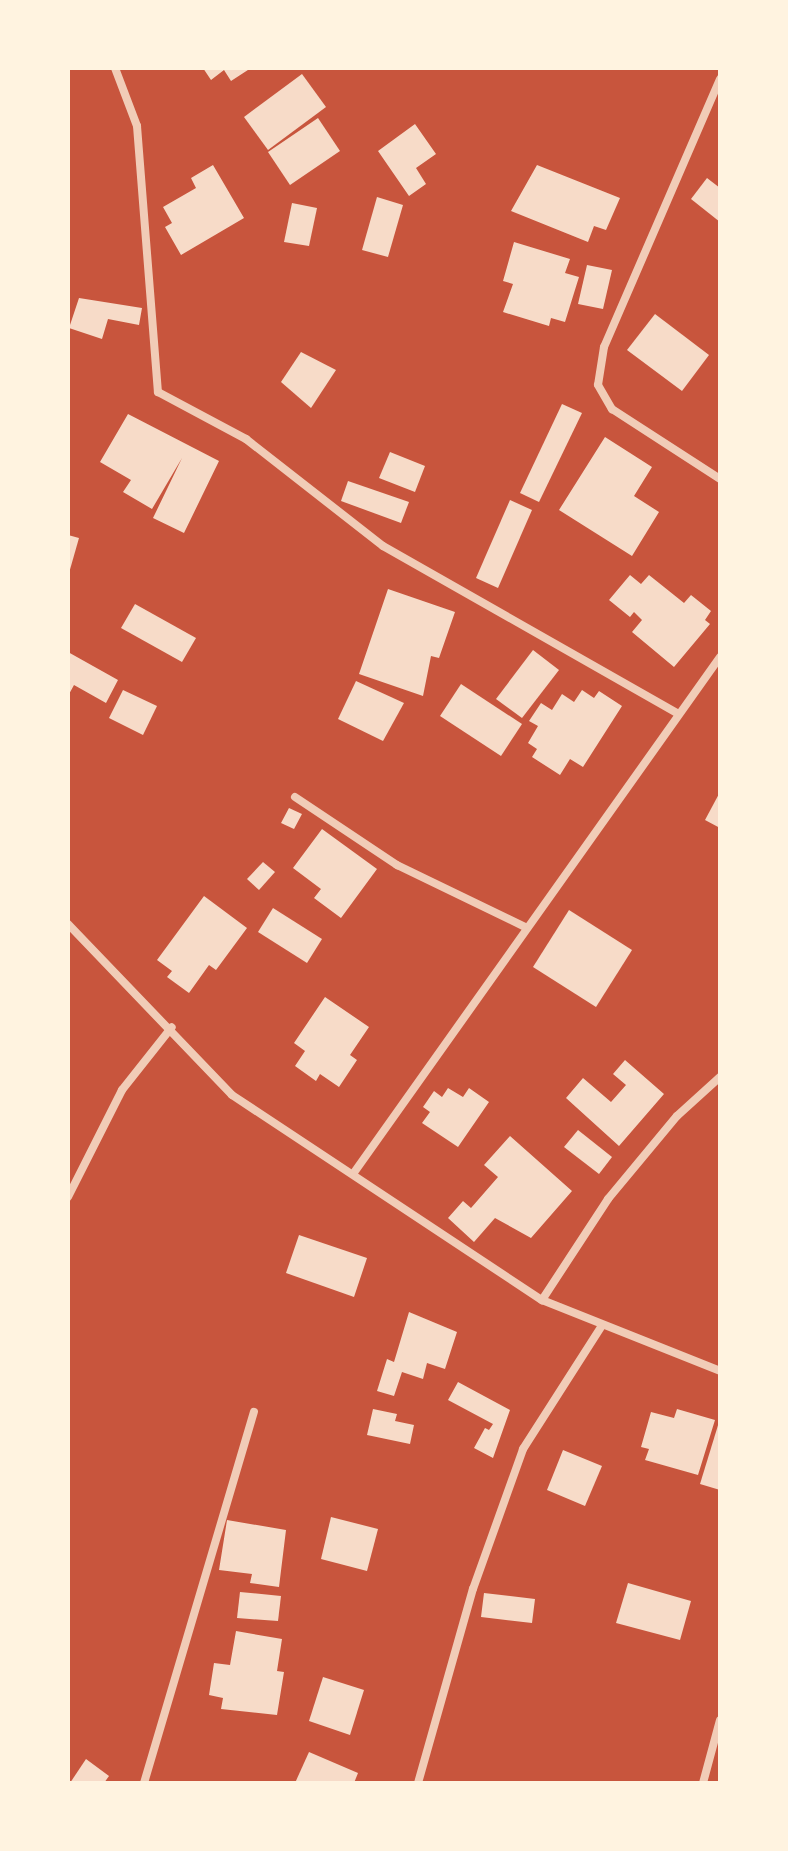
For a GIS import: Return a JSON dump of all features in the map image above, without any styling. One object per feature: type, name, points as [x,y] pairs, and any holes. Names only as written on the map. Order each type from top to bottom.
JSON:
[{"type":"street","points":[[115,68],[137,126],[158,392],[246,439],[383,546],[677,713]]},
{"type":"street","points":[[720,79],[604,347],[598,385],[612,409],[720,479]]},
{"type":"street","points":[[353,1174],[677,713],[720,658]]},
{"type":"street","points":[[295,797],[397,865],[525,927]]},
{"type":"street","points":[[68,924],[172,1027],[232,1095],[542,1300],[601,1327],[720,1371]]},
{"type":"street","points":[[68,1197],[122,1090],[172,1027]]},
{"type":"street","points":[[542,1300],[608,1199],[677,1116],[720,1077]]},
{"type":"street","points":[[418,1783],[473,1589],[523,1449],[601,1327]]},
{"type":"street","points":[[144,1783],[254,1412]]},
{"type":"street","points":[[703,1783],[720,1720]]},
{"type":"building","points":[[203,68],[251,68],[231,81],[224,70],[211,80]]},
{"type":"building","points":[[302,74],[326,107],[268,150],[244,117]]},
{"type":"building","points":[[318,118],[340,151],[290,185],[268,152]]},
{"type":"building","points":[[415,124],[436,154],[416,168],[426,184],[409,196],[378,151]]},
{"type":"building","points":[[213,165],[244,218],[181,255],[165,227],[172,223],[163,207],[196,188],[191,178]]},
{"type":"building","points":[[537,165],[620,198],[606,230],[594,226],[588,242],[511,211]]},
{"type":"building","points":[[707,178],[720,188],[720,222],[691,199]]},
{"type":"building","points":[[377,197],[403,205],[388,257],[362,250]]},
{"type":"building","points":[[292,203],[317,208],[309,246],[284,242]]},
{"type":"building","points":[[514,242],[570,259],[565,273],[579,277],[565,322],[551,318],[549,326],[503,312],[513,284],[503,281]]},
{"type":"building","points":[[587,265],[612,270],[603,309],[578,304]]},
{"type":"building","points":[[79,298],[142,308],[139,325],[108,319],[102,339],[69,328]]},
{"type":"building","points":[[655,314],[709,355],[682,391],[627,350]]},
{"type":"building","points":[[301,352],[336,370],[311,408],[281,382]]},
{"type":"building","points":[[562,404],[582,413],[539,502],[520,493]]},
{"type":"building","points":[[128,414],[219,461],[184,533],[153,518],[182,458],[152,509],[123,492],[131,480],[100,462]]},
{"type":"building","points":[[605,437],[652,467],[634,496],[659,512],[632,556],[559,510]]},
{"type":"building","points":[[390,452],[425,466],[415,492],[379,478]]},
{"type":"building","points":[[348,481],[409,502],[401,523],[341,501]]},
{"type":"building","points":[[510,500],[532,510],[498,588],[476,578]]},
{"type":"building","points":[[68,535],[79,538],[69,573],[68,573]]},
{"type":"building","points":[[630,575],[641,584],[649,575],[684,603],[691,595],[711,611],[705,620],[710,624],[674,667],[632,632],[642,620],[634,612],[630,617],[609,600]]},
{"type":"building","points":[[388,589],[455,612],[439,658],[431,656],[423,696],[359,674]]},
{"type":"building","points":[[135,604],[196,638],[182,662],[121,628]]},
{"type":"building","points":[[533,650],[559,670],[522,718],[496,699]]},
{"type":"building","points":[[68,652],[118,680],[106,703],[74,685],[68,696]]},
{"type":"building","points":[[356,681],[404,703],[383,741],[338,719]]},
{"type":"building","points":[[461,684],[522,724],[501,756],[440,716]]},
{"type":"building","points":[[123,690],[157,706],[143,735],[109,718]]},
{"type":"building","points":[[582,690],[594,698],[599,691],[622,706],[583,767],[570,759],[560,775],[532,757],[537,749],[528,743],[538,726],[529,721],[541,703],[552,710],[562,694],[574,702]]},
{"type":"building","points":[[720,792],[720,828],[705,820]]},
{"type":"building","points":[[289,808],[302,814],[294,829],[281,823]]},
{"type":"building","points":[[322,829],[377,869],[341,918],[314,898],[321,889],[293,868]]},
{"type":"building","points":[[263,862],[275,872],[259,890],[247,879]]},
{"type":"building","points":[[204,896],[247,928],[216,970],[209,965],[189,993],[167,977],[172,971],[157,960]]},
{"type":"building","points":[[273,908],[322,939],[307,963],[258,932]]},
{"type":"building","points":[[569,910],[632,950],[596,1007],[533,967]]},
{"type":"building","points":[[325,997],[369,1027],[350,1055],[357,1060],[339,1087],[320,1074],[316,1081],[295,1066],[305,1051],[294,1043]]},
{"type":"building","points":[[625,1060],[664,1094],[619,1146],[566,1098],[583,1078],[611,1102],[626,1085],[613,1074]]},
{"type":"building","points":[[448,1088],[463,1097],[469,1088],[489,1102],[458,1147],[422,1123],[430,1112],[423,1107],[434,1091],[442,1097]]},
{"type":"building","points":[[578,1130],[612,1157],[599,1174],[564,1147]]},
{"type":"building","points":[[510,1136],[572,1191],[531,1238],[495,1218],[474,1242],[448,1218],[463,1201],[471,1208],[498,1177],[484,1165]]},
{"type":"building","points":[[299,1235],[367,1258],[354,1297],[286,1273]]},
{"type":"building","points":[[409,1312],[457,1332],[445,1369],[427,1363],[423,1379],[402,1372],[394,1396],[377,1391],[387,1359],[394,1362]]},
{"type":"building","points":[[458,1382],[510,1410],[493,1458],[474,1448],[485,1428],[489,1430],[493,1424],[448,1400]]},
{"type":"building","points":[[373,1409],[397,1414],[395,1421],[414,1425],[410,1444],[367,1435]]},
{"type":"building","points":[[677,1409],[715,1420],[698,1475],[645,1460],[649,1449],[641,1447],[651,1412],[674,1418]]},
{"type":"building","points":[[720,1422],[720,1490],[700,1484]]},
{"type":"building","points":[[563,1450],[602,1466],[585,1506],[547,1490]]},
{"type":"building","points":[[331,1517],[378,1529],[367,1571],[321,1559]]},
{"type":"building","points":[[227,1520],[286,1530],[279,1587],[250,1583],[252,1574],[219,1570]]},
{"type":"building","points":[[628,1583],[691,1601],[680,1640],[616,1623]]},
{"type":"building","points":[[240,1592],[281,1596],[278,1621],[237,1618]]},
{"type":"building","points":[[484,1593],[535,1599],[532,1623],[481,1617]]},
{"type":"building","points":[[236,1631],[282,1639],[277,1671],[284,1672],[277,1715],[221,1709],[223,1698],[209,1695],[214,1663],[230,1665]]},
{"type":"building","points":[[323,1677],[364,1690],[350,1735],[309,1721]]},
{"type":"building","points":[[309,1752],[358,1773],[354,1783],[295,1783]]},
{"type":"building","points":[[86,1759],[109,1776],[104,1783],[70,1783]]}]
